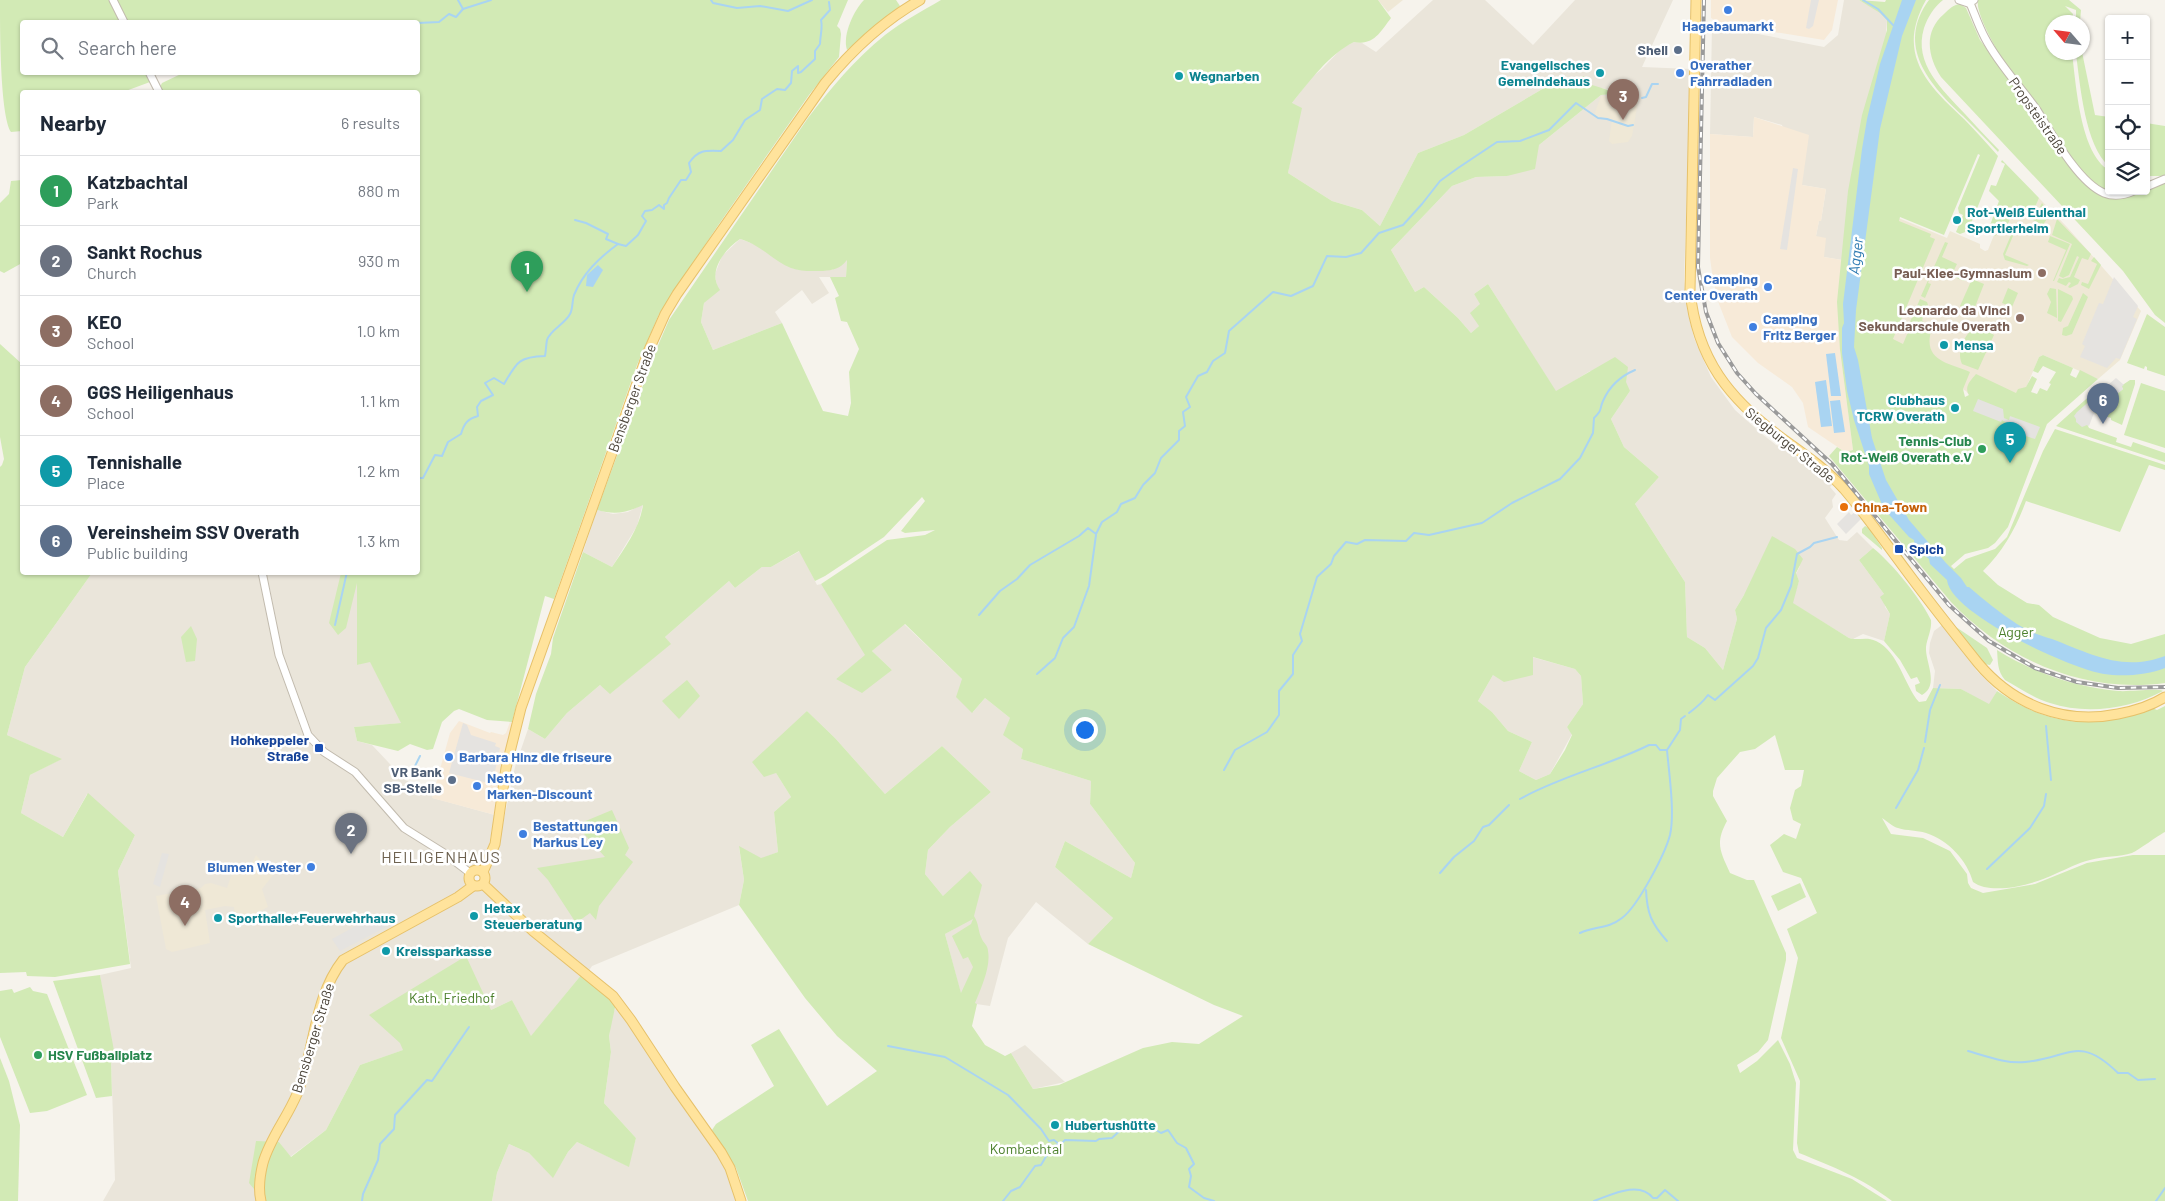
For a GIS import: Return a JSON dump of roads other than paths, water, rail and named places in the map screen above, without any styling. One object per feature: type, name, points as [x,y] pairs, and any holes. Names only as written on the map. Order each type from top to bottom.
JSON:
[{"type":"main road","name":"Bensberger Straße","points":[[483,872],[495,844],[506,768],[521,708],[632,393],[661,323],[677,294],[825,83],[869,36],[920,0]]},
{"type":"main road","name":"Siegburger Straße","points":[[1696,0],[1690,272],[1697,334],[1722,382],[1760,422],[1812,460],[1843,488],[1986,673],[2024,701],[2040,709],[2071,717],[2108,716],[2130,712],[2148,706],[2165,697]]},
{"type":"main road","points":[[474,870],[483,872],[486,877],[483,884],[473,886],[469,881],[470,873],[474,870]]},
{"type":"main road","points":[[483,884],[508,905],[532,931],[604,988],[621,1005],[721,1152],[730,1168],[742,1201]]},
{"type":"main road","name":"Bensberger Straße","points":[[261,1201],[260,1179],[264,1162],[298,1092],[324,995],[334,972],[343,960],[359,950],[458,897],[473,886]]},
{"type":"street","points":[[113,0],[123,20]]},
{"type":"street","name":"Propsteistraße","points":[[1959,0],[1963,3],[1972,1],[1985,38],[1993,51],[2036,110],[2064,153],[2082,175],[2105,194]]},
{"type":"street","points":[[150,75],[158,90]]},
{"type":"street","points":[[2150,185],[2165,179]]},
{"type":"street","points":[[263,575],[279,654],[308,735],[324,752],[355,772],[404,828],[444,853],[470,873]]},
{"type":"water","name":"Agger","points":[[1902,0],[1916,0],[1902,36],[1880,129],[1856,310],[1854,347],[1872,438],[1886,480],[1909,520],[1967,587],[2011,620],[2034,633],[2107,659],[2135,662],[2165,656],[2165,668],[2135,675],[2104,674],[2088,670],[2041,651],[1990,623],[1968,608],[1953,594],[1947,580],[1930,564],[1929,559],[1915,548],[1914,540],[1909,537],[1884,509],[1869,474],[1869,466],[1847,391],[1842,353],[1843,304],[1867,119],[1880,64]]},
{"type":"water","points":[[598,265],[603,270],[593,287],[586,286],[587,275]]},
{"type":"water","points":[[1835,353],[1841,396],[1831,396],[1826,354]]},
{"type":"water","points":[[1826,380],[1832,426],[1821,427],[1815,382]]},
{"type":"water","points":[[1840,400],[1845,432],[1834,433],[1830,401]]},
{"type":"waterway","points":[[458,0],[463,9]]},
{"type":"waterway","points":[[420,23],[439,22],[449,14],[456,17],[463,9],[491,0]]},
{"type":"waterway","points":[[711,0],[713,3],[737,8],[760,6],[788,11],[812,0]]},
{"type":"waterway","points":[[1863,0],[1878,9],[1893,25]]},
{"type":"waterway","points":[[420,478],[423,478],[435,455],[442,456],[448,442],[461,434],[466,422],[478,416],[477,407],[481,401],[493,395],[485,383],[494,378],[504,384],[519,362],[524,359],[545,356],[549,336],[570,314],[574,295],[587,273],[598,260],[618,244],[626,246],[638,235],[646,221],[642,216],[645,211],[652,210],[659,205],[664,209],[664,205],[681,180],[686,180],[691,172],[689,163],[692,159],[702,152],[721,151],[733,140],[745,120],[760,110],[762,99],[777,89],[785,90],[791,83],[792,71],[798,66],[798,73],[801,72],[815,59],[815,51],[820,44],[821,20],[830,10],[829,2]]},
{"type":"waterway","points":[[1642,98],[1646,97],[1652,84],[1658,84]]},
{"type":"waterway","points":[[979,615],[1000,591],[1017,579],[1030,565],[1079,536],[1088,528],[1096,534],[1102,522],[1117,512],[1121,504],[1135,498],[1143,485],[1155,473],[1161,458],[1179,440],[1179,431],[1185,426],[1183,412],[1190,407],[1186,397],[1198,376],[1207,372],[1213,361],[1225,353],[1229,331],[1273,292],[1291,296],[1313,286],[1327,256],[1346,257],[1361,253],[1379,233],[1403,225],[1440,181],[1458,168],[1497,142],[1520,141],[1549,130],[1576,103],[1598,118],[1628,126],[1633,125]]},
{"type":"waterway","points":[[575,220],[586,223],[608,234],[606,239],[618,244]]},
{"type":"waterway","points":[[1224,770],[1235,750],[1267,732],[1279,715],[1279,691],[1293,674],[1293,655],[1302,641],[1300,634],[1317,577],[1331,564],[1334,556],[1346,542],[1357,544],[1365,540],[1406,541],[1414,533],[1429,535],[1482,523],[1512,503],[1560,479],[1580,458],[1593,433],[1594,418],[1600,411],[1609,391],[1620,379],[1635,370]]},
{"type":"waterway","points":[[1037,674],[1055,658],[1063,638],[1074,627],[1089,586],[1096,535]]},
{"type":"waterway","points":[[1689,713],[1708,695],[1715,700],[1753,666],[1758,658],[1766,628],[1781,610],[1791,586],[1797,554],[1814,543],[1837,537]]},
{"type":"waterway","points":[[335,625],[346,575]]},
{"type":"waterway","points":[[1925,742],[1930,710],[1940,685]]},
{"type":"waterway","points":[[1580,933],[1607,926],[1622,918],[1636,903],[1657,866],[1670,835],[1672,816],[1667,750],[1680,730],[1681,719],[1685,716]]},
{"type":"waterway","points":[[2046,726],[2051,780]]},
{"type":"waterway","points":[[1520,799],[1649,745],[1656,745],[1660,750],[1667,750]]},
{"type":"waterway","points":[[1896,808],[1918,770],[1924,748]]},
{"type":"waterway","points":[[410,776],[420,756]]},
{"type":"waterway","points":[[1987,869],[2030,828],[2044,806],[2046,794]]},
{"type":"waterway","points":[[1440,873],[1454,857],[1474,841],[1483,827],[1489,825],[1509,805]]},
{"type":"waterway","points":[[1646,890],[1647,905],[1651,917],[1657,929],[1667,941]]},
{"type":"waterway","points":[[362,1201],[363,1194],[378,1160],[380,1144],[394,1129],[395,1115],[427,1080],[432,1081],[469,1027]]},
{"type":"waterway","points":[[888,1046],[945,1057],[1008,1095],[1041,1129],[1049,1141],[1054,1140],[1059,1144]]},
{"type":"waterway","points":[[1968,1051],[2011,1062],[2040,1060],[2073,1051],[2083,1051],[2093,1054],[2118,1073],[2128,1073],[2138,1080],[2155,1079]]},
{"type":"waterway","points":[[1063,1142],[1065,1140],[1096,1141],[1112,1138],[1129,1122],[1148,1125],[1161,1133],[1168,1130],[1177,1143],[1186,1148],[1194,1164],[1189,1169],[1191,1176],[1189,1187],[1204,1198],[1214,1201]]},
{"type":"waterway","points":[[1003,1201],[1011,1191],[1020,1187],[1035,1166],[1041,1165],[1051,1148],[1059,1144]]},
{"type":"waterway","points":[[2156,1201],[2165,1188]]},
{"type":"waterway","points":[[1594,1201],[1633,1189],[1647,1193],[1653,1198],[1657,1198],[1665,1190],[1678,1201]]},
{"type":"railway","points":[[1704,0],[1698,267],[1706,312],[1718,343],[1737,373],[1756,394],[1832,464],[1949,605],[1989,641],[2035,668],[2077,682],[2118,688],[2165,687]]},
{"type":"place","name":"Hagebaumarkt","points":[[1728,10]]},
{"type":"place","name":"Shell","points":[[1678,50]]},
{"type":"place","name":"Evangelisches Gemeindehaus","points":[[1600,73]]},
{"type":"place","name":"Overather Fahrradladen","points":[[1680,73]]},
{"type":"place","name":"Wegnarben","points":[[1179,76]]},
{"type":"place","name":"KEO","points":[[1623,120]]},
{"type":"place","name":"Rot-Weiß Eulenthal Sportlerheim","points":[[1957,220]]},
{"type":"place","name":"Paul-Klee-Gymnasium","points":[[2042,273]]},
{"type":"place","name":"Camping Center Overath","points":[[1768,287]]},
{"type":"place","name":"Katzbachtal","points":[[527,292]]},
{"type":"place","name":"Leonardo da Vinci Sekundarschule Overath","points":[[2020,318]]},
{"type":"place","name":"Camping Fritz Berger","points":[[1753,327]]},
{"type":"place","name":"Mensa","points":[[1944,345]]},
{"type":"place","name":"Clubhaus TCRW Overath","points":[[1955,408]]},
{"type":"place","name":"Vereinsheim SSV Overath","points":[[2103,424]]},
{"type":"place","name":"Tennis-Club Rot-Weiß Overath e.V","points":[[1982,449]]},
{"type":"place","name":"Tennishalle","points":[[2010,463]]},
{"type":"place","name":"China-Town","points":[[1844,507]]},
{"type":"place","name":"Spich","points":[[1899,549]]},
{"type":"place","name":"Hohkeppeler Straße","points":[[319,748]]},
{"type":"place","name":"Barbara Hinz die friseure","points":[[449,757]]},
{"type":"place","name":"VR Bank SB-Stelle","points":[[452,780]]},
{"type":"place","name":"Netto Marken-Discount","points":[[477,786]]},
{"type":"place","name":"Bestattungen Markus Ley","points":[[523,834]]},
{"type":"place","name":"Sankt Rochus","points":[[351,854]]},
{"type":"place","name":"Blumen Wester","points":[[311,867]]},
{"type":"place","name":"Hetax Steuerberatung","points":[[474,916]]},
{"type":"place","name":"Sporthalle+Feuerwehrhaus","points":[[218,918]]},
{"type":"place","name":"GGS Heiligenhaus","points":[[185,926]]},
{"type":"place","name":"Kreissparkasse","points":[[386,951]]},
{"type":"place","name":"HSV Fußballplatz","points":[[38,1055]]},
{"type":"place","name":"Hubertushütte","points":[[1055,1125]]},
{"type":"district","name":"HEILIGENHAUS","points":[[441,857]]},
{"type":"park label","name":"Kath. Friedhof","points":[[452,998]]},
{"type":"park label","name":"Kombachtal","points":[[1026,1149]]}]
